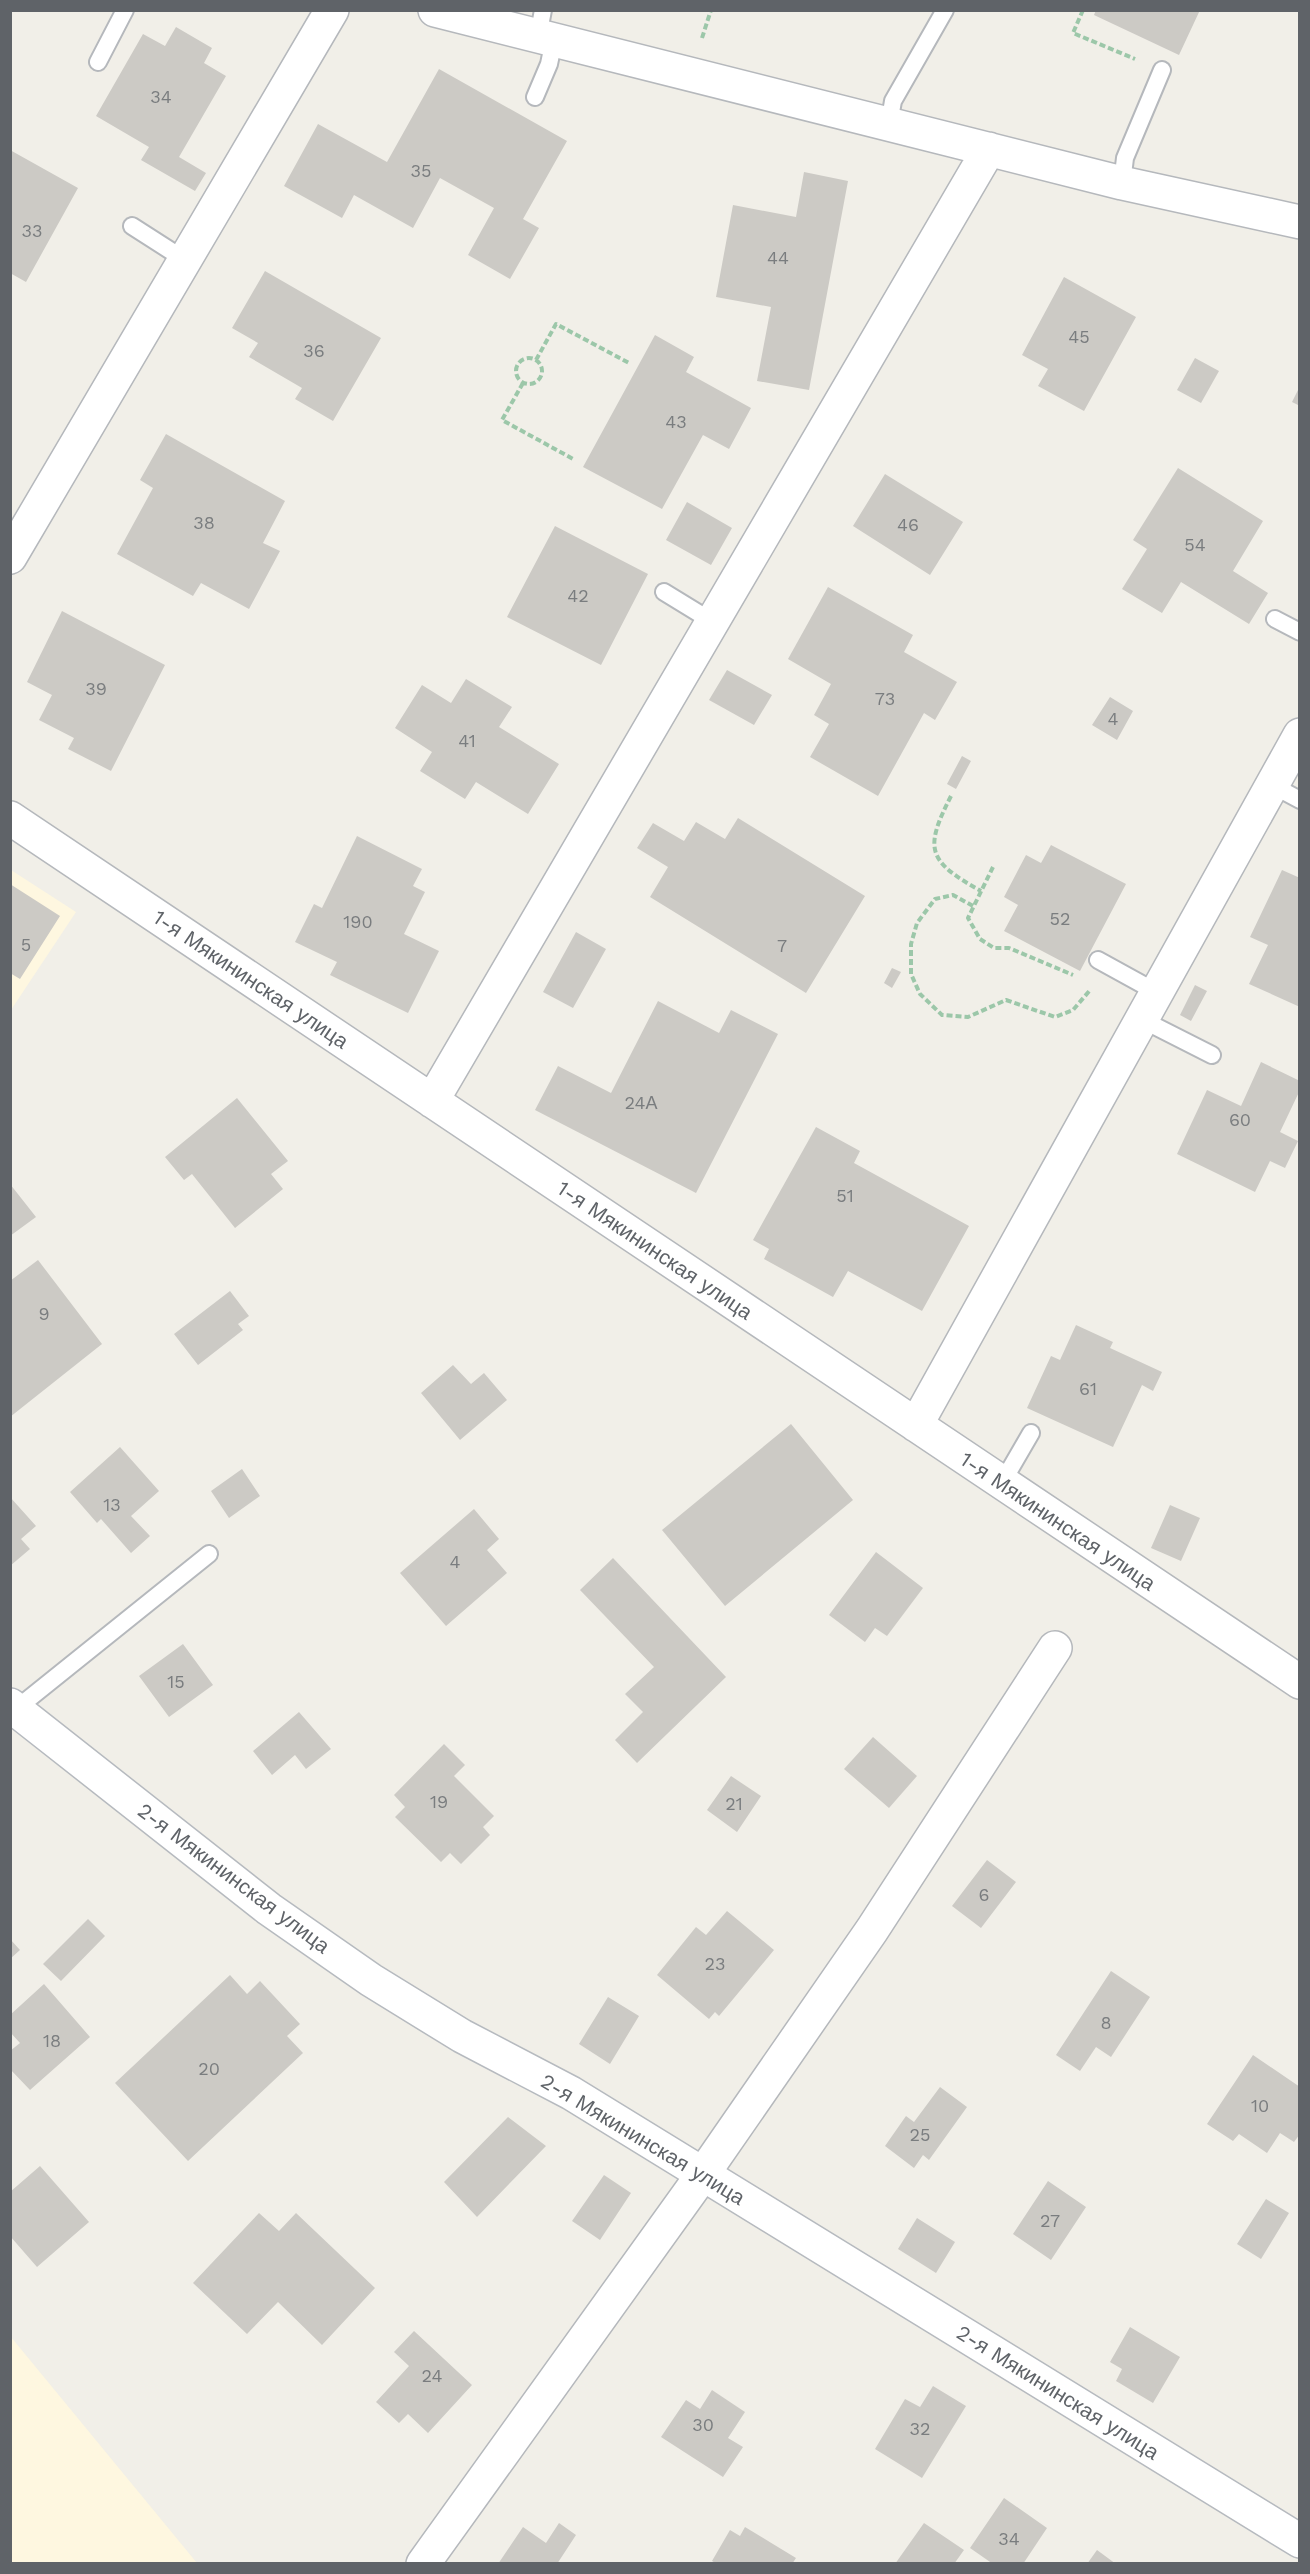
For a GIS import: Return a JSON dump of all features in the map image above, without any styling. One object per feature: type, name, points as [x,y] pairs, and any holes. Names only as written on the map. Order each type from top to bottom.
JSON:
[{"type":"street","points":[[10,557],[332,10]]},
{"type":"street","points":[[435,10],[545,29],[889,124],[1122,183],[1299,222]]},
{"type":"street","points":[[432,1101],[989,149]]},
{"type":"street","points":[[916,1425],[1150,1006],[1286,793],[1299,735]]},
{"type":"street","name":"1-я Мякининская улица","points":[[10,818],[1002,1483],[1296,1672]]},
{"type":"street","points":[[423,2564],[703,2174],[872,1930],[1055,1648]]},
{"type":"street","name":"2-я Мякининская улица","points":[[13,1707],[270,1909],[371,1980],[462,2036],[571,2093],[1299,2541]]},
{"type":"lane","points":[[98,62],[125,10]]},
{"type":"lane","points":[[889,124],[893,101],[945,10]]},
{"type":"lane","points":[[535,97],[549,64],[545,29]]},
{"type":"lane","points":[[1122,183],[1125,158],[1162,70]]},
{"type":"lane","points":[[132,226],[185,260]]},
{"type":"lane","points":[[664,592],[713,622]]},
{"type":"lane","points":[[1275,619],[1299,632]]},
{"type":"lane","points":[[1098,960],[1150,1006],[1212,1055]]},
{"type":"lane","points":[[1002,1483],[1031,1433]]},
{"type":"lane","points":[[13,1707],[209,1554]]},
{"type":"path","points":[[1083,10],[1073,33],[1162,70]]},
{"type":"path","points":[[536,360],[556,324],[628,363]]},
{"type":"path","points":[[523,360],[536,360],[542,367],[540,379],[534,383],[523,383],[518,377],[517,367],[523,360]]},
{"type":"path","points":[[523,383],[502,420],[575,460]]},
{"type":"path","points":[[951,796],[935,827],[933,842],[938,860],[948,870],[981,891]]},
{"type":"path","points":[[993,867],[968,918],[980,939],[994,948],[1009,948],[1082,978]]},
{"type":"path","points":[[973,906],[953,895],[935,899],[917,923],[914,933],[911,961],[914,986],[942,1015],[968,1017],[1006,1000],[1056,1017],[1073,1010],[1084,1000],[1094,983]]},
{"type":"shaded area","points":[[11,870],[76,912],[11,1010]]},
{"type":"shaded area","points":[[11,2337],[197,2563],[11,2563]]},
{"type":"building","points":[[1096,10],[1200,10],[1179,55],[1094,15]]},
{"type":"building","points":[[176,27],[212,48],[204,63],[226,76],[179,157],[206,173],[195,191],[141,160],[149,147],[96,116],[143,34],[165,46]]},
{"type":"building","points":[[439,69],[567,141],[523,219],[539,228],[510,279],[468,255],[494,208],[440,178],[413,228],[354,195],[342,218],[284,186],[318,124],[387,162]]},
{"type":"building","points":[[10,150],[78,188],[26,282],[10,273]]},
{"type":"building","points":[[804,172],[848,181],[809,390],[757,381],[771,307],[716,297],[733,205],[796,217]]},
{"type":"building","points":[[265,271],[381,338],[333,421],[295,399],[302,388],[249,357],[258,343],[232,328]]},
{"type":"building","points":[[1064,277],[1136,317],[1084,411],[1038,386],[1048,369],[1022,355]]},
{"type":"building","points":[[655,335],[694,357],[686,372],[751,408],[729,449],[703,435],[662,509],[583,467]]},
{"type":"building","points":[[1195,358],[1219,371],[1201,403],[1177,390]]},
{"type":"building","points":[[1300,386],[1300,406],[1292,402]]},
{"type":"building","points":[[166,434],[285,501],[263,543],[280,551],[249,609],[201,583],[193,596],[117,554],[153,488],[140,480]]},
{"type":"building","points":[[1178,468],[1263,521],[1233,571],[1268,593],[1249,624],[1181,582],[1162,613],[1122,589],[1147,549],[1133,540]]},
{"type":"building","points":[[885,474],[963,522],[930,575],[853,526]]},
{"type":"building","points":[[687,502],[732,528],[711,565],[666,540]]},
{"type":"building","points":[[555,526],[648,574],[601,665],[507,617]]},
{"type":"building","points":[[828,587],[913,635],[904,652],[957,682],[935,720],[924,713],[878,796],[810,757],[829,724],[814,715],[831,684],[788,659]]},
{"type":"building","points":[[62,611],[165,665],[111,771],[68,749],[74,738],[39,720],[52,695],[27,682]]},
{"type":"building","points":[[727,670],[772,695],[754,725],[709,700]]},
{"type":"building","points":[[466,679],[512,707],[499,727],[559,764],[528,814],[476,782],[465,799],[420,771],[432,752],[395,728],[422,685],[451,703]]},
{"type":"building","points":[[1110,697],[1133,711],[1117,740],[1092,725]]},
{"type":"building","points":[[962,756],[971,761],[956,789],[947,784]]},
{"type":"building","points":[[738,818],[865,896],[806,993],[650,897],[668,867],[637,848],[653,823],[684,841],[696,822],[725,839]]},
{"type":"building","points":[[357,836],[422,869],[413,886],[425,892],[404,934],[439,951],[408,1013],[330,975],[337,962],[295,942],[314,904],[322,908]]},
{"type":"building","points":[[1051,845],[1126,884],[1080,971],[1004,931],[1018,905],[1004,897],[1026,855],[1041,863]]},
{"type":"building","points":[[1282,870],[1300,878],[1300,1007],[1249,984],[1268,945],[1250,937]]},
{"type":"building","points":[[10,884],[60,916],[20,979],[10,973]]},
{"type":"building","points":[[576,932],[606,949],[573,1008],[543,992]]},
{"type":"building","points":[[892,968],[901,972],[892,988],[884,983]]},
{"type":"building","points":[[1195,985],[1207,991],[1191,1021],[1180,1015]]},
{"type":"building","points":[[658,1001],[719,1033],[731,1010],[778,1034],[696,1193],[535,1110],[558,1066],[611,1093]]},
{"type":"building","points":[[1261,1062],[1300,1081],[1300,1090],[1280,1132],[1298,1141],[1285,1168],[1270,1161],[1255,1192],[1177,1154],[1207,1090],[1241,1106]]},
{"type":"building","points":[[237,1098],[288,1161],[271,1174],[283,1189],[235,1228],[192,1174],[184,1180],[165,1157]]},
{"type":"building","points":[[816,1127],[860,1151],[854,1163],[969,1226],[922,1311],[848,1271],[833,1297],[764,1259],[769,1249],[753,1240]]},
{"type":"building","points":[[10,1184],[36,1217],[10,1236]]},
{"type":"building","points":[[38,1260],[102,1344],[10,1417],[10,1281]]},
{"type":"building","points":[[230,1291],[249,1316],[238,1324],[243,1330],[198,1365],[174,1334]]},
{"type":"building","points":[[1076,1325],[1113,1342],[1110,1348],[1162,1372],[1153,1391],[1142,1385],[1113,1447],[1027,1408],[1051,1356],[1060,1360]]},
{"type":"building","points":[[453,1365],[471,1384],[484,1373],[507,1400],[460,1440],[421,1393]]},
{"type":"building","points":[[791,1424],[853,1500],[725,1606],[662,1530]]},
{"type":"building","points":[[120,1447],[159,1491],[131,1516],[150,1536],[131,1553],[101,1519],[97,1523],[70,1492]]},
{"type":"building","points":[[242,1469],[260,1496],[229,1518],[211,1491]]},
{"type":"building","points":[[10,1497],[36,1526],[21,1539],[30,1549],[10,1566]]},
{"type":"building","points":[[1170,1505],[1200,1518],[1181,1561],[1151,1548]]},
{"type":"building","points":[[474,1509],[499,1539],[487,1550],[507,1573],[446,1626],[400,1573]]},
{"type":"building","points":[[876,1552],[923,1588],[887,1636],[875,1628],[865,1642],[829,1615]]},
{"type":"building","points":[[613,1558],[726,1677],[637,1763],[615,1740],[643,1712],[625,1694],[654,1667],[580,1590]]},
{"type":"building","points":[[183,1644],[213,1685],[169,1717],[139,1676]]},
{"type":"building","points":[[299,1712],[331,1749],[306,1769],[295,1755],[272,1775],[253,1751]]},
{"type":"building","points":[[873,1737],[917,1776],[889,1808],[844,1769]]},
{"type":"building","points":[[444,1744],[465,1765],[454,1776],[494,1816],[483,1827],[490,1835],[461,1864],[450,1853],[441,1862],[395,1817],[405,1807],[394,1795]]},
{"type":"building","points":[[731,1776],[761,1796],[737,1832],[707,1810]]},
{"type":"building","points":[[987,1860],[1016,1882],[981,1928],[952,1906]]},
{"type":"building","points":[[727,1911],[774,1950],[719,2016],[715,2012],[709,2019],[657,1975],[696,1927],[706,1935]]},
{"type":"building","points":[[88,1919],[105,1936],[61,1981],[43,1964]]},
{"type":"building","points":[[10,1939],[20,1950],[10,1959]]},
{"type":"building","points":[[1111,1971],[1150,1997],[1111,2057],[1096,2047],[1080,2071],[1056,2055]]},
{"type":"building","points":[[230,1975],[247,1994],[260,1981],[300,2024],[287,2036],[303,2053],[188,2161],[115,2083]]},
{"type":"building","points":[[44,1984],[90,2037],[30,2090],[10,2069],[10,2051],[20,2043],[10,2032],[10,2015]]},
{"type":"building","points":[[608,1997],[639,2016],[610,2064],[579,2044]]},
{"type":"building","points":[[1253,2055],[1300,2087],[1300,2134],[1294,2142],[1280,2133],[1267,2153],[1239,2134],[1233,2141],[1207,2124]]},
{"type":"building","points":[[940,2087],[967,2107],[929,2160],[923,2155],[914,2168],[885,2146],[906,2116],[914,2122]]},
{"type":"building","points":[[508,2117],[546,2146],[477,2217],[444,2182]]},
{"type":"building","points":[[40,2166],[89,2222],[37,2267],[10,2236],[10,2192]]},
{"type":"building","points":[[604,2175],[631,2193],[600,2240],[572,2221]]},
{"type":"building","points":[[1048,2181],[1086,2207],[1051,2260],[1013,2234]]},
{"type":"building","points":[[1266,2199],[1289,2213],[1261,2259],[1237,2244]]},
{"type":"building","points":[[259,2213],[279,2231],[296,2213],[375,2288],[322,2345],[278,2302],[247,2334],[193,2283]]},
{"type":"building","points":[[917,2218],[955,2242],[936,2273],[898,2249]]},
{"type":"building","points":[[1130,2327],[1180,2357],[1153,2403],[1116,2381],[1122,2369],[1110,2362]]},
{"type":"building","points":[[414,2331],[472,2385],[428,2433],[408,2414],[399,2423],[376,2402],[409,2366],[394,2352]]},
{"type":"building","points":[[933,2386],[966,2406],[922,2478],[875,2449],[905,2399],[920,2407]]},
{"type":"building","points":[[712,2390],[745,2412],[728,2438],[743,2447],[723,2477],[661,2437],[686,2400],[700,2409]]},
{"type":"building","points":[[1004,2498],[1047,2528],[1023,2564],[993,2564],[970,2548]]},
{"type":"building","points":[[559,2523],[576,2535],[557,2564],[498,2564],[523,2527],[546,2543]]},
{"type":"building","points":[[924,2523],[964,2550],[954,2564],[895,2564]]},
{"type":"building","points":[[745,2527],[796,2558],[792,2564],[717,2564],[712,2561],[730,2530],[740,2536]]},
{"type":"building","points":[[1097,2550],[1116,2564],[1087,2564]]}]
